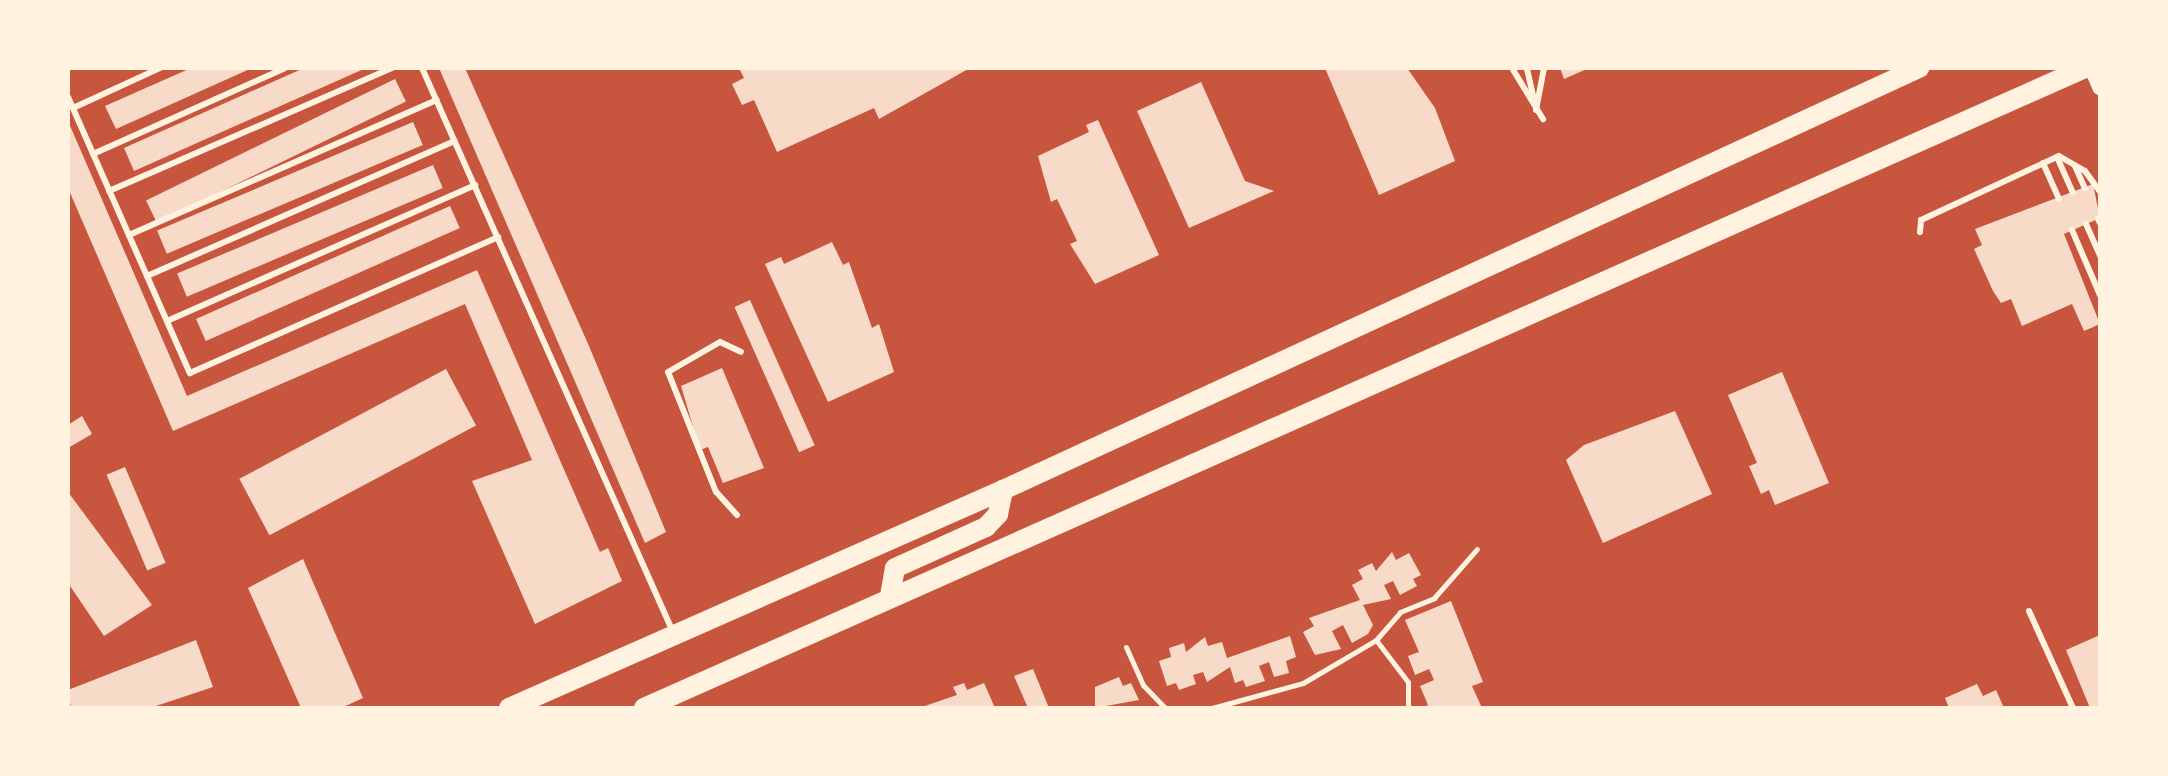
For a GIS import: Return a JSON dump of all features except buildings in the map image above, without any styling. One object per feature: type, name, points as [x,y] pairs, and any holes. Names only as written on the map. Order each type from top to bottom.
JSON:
[{"type":"main road","points":[[509,708],[1003,490],[1919,68]]},
{"type":"main road","points":[[644,708],[890,596],[2085,68]]},
{"type":"main road","points":[[2092,68],[2100,87]]},
{"type":"main road","points":[[890,596],[895,568],[986,527],[998,514],[1003,490]]},
{"type":"lane","points":[[73,108],[160,68]]},
{"type":"lane","points":[[93,154],[285,68]]},
{"type":"lane","points":[[109,191],[392,68]]},
{"type":"lane","points":[[422,68],[674,635]]},
{"type":"lane","points":[[1512,68],[1543,119]]},
{"type":"lane","points":[[1536,110],[1544,68]]},
{"type":"lane","points":[[1527,69],[1536,110]]},
{"type":"lane","points":[[68,97],[190,373],[498,237]]},
{"type":"lane","points":[[129,235],[437,100]]},
{"type":"lane","points":[[147,276],[455,141]]},
{"type":"lane","points":[[2057,157],[2073,193]]},
{"type":"lane","points":[[1920,232],[1921,220],[2057,157],[2074,165],[2100,192]]},
{"type":"lane","points":[[2043,163],[2059,199]]},
{"type":"lane","points":[[2074,165],[2085,188]]},
{"type":"lane","points":[[167,321],[475,185]]},
{"type":"lane","points":[[2086,224],[2100,256]]},
{"type":"lane","points":[[2072,230],[2100,295]]},
{"type":"lane","points":[[737,515],[716,492],[668,372],[720,342],[741,352]]},
{"type":"lane","points":[[2029,611],[2073,708]]},
{"type":"path","points":[[1212,708],[1303,683],[1376,640],[1400,612],[1434,598],[1477,549]]},
{"type":"path","points":[[1376,640],[1408,682],[1408,708]]},
{"type":"path","points":[[1126,647],[1143,685],[1165,708]]}]
